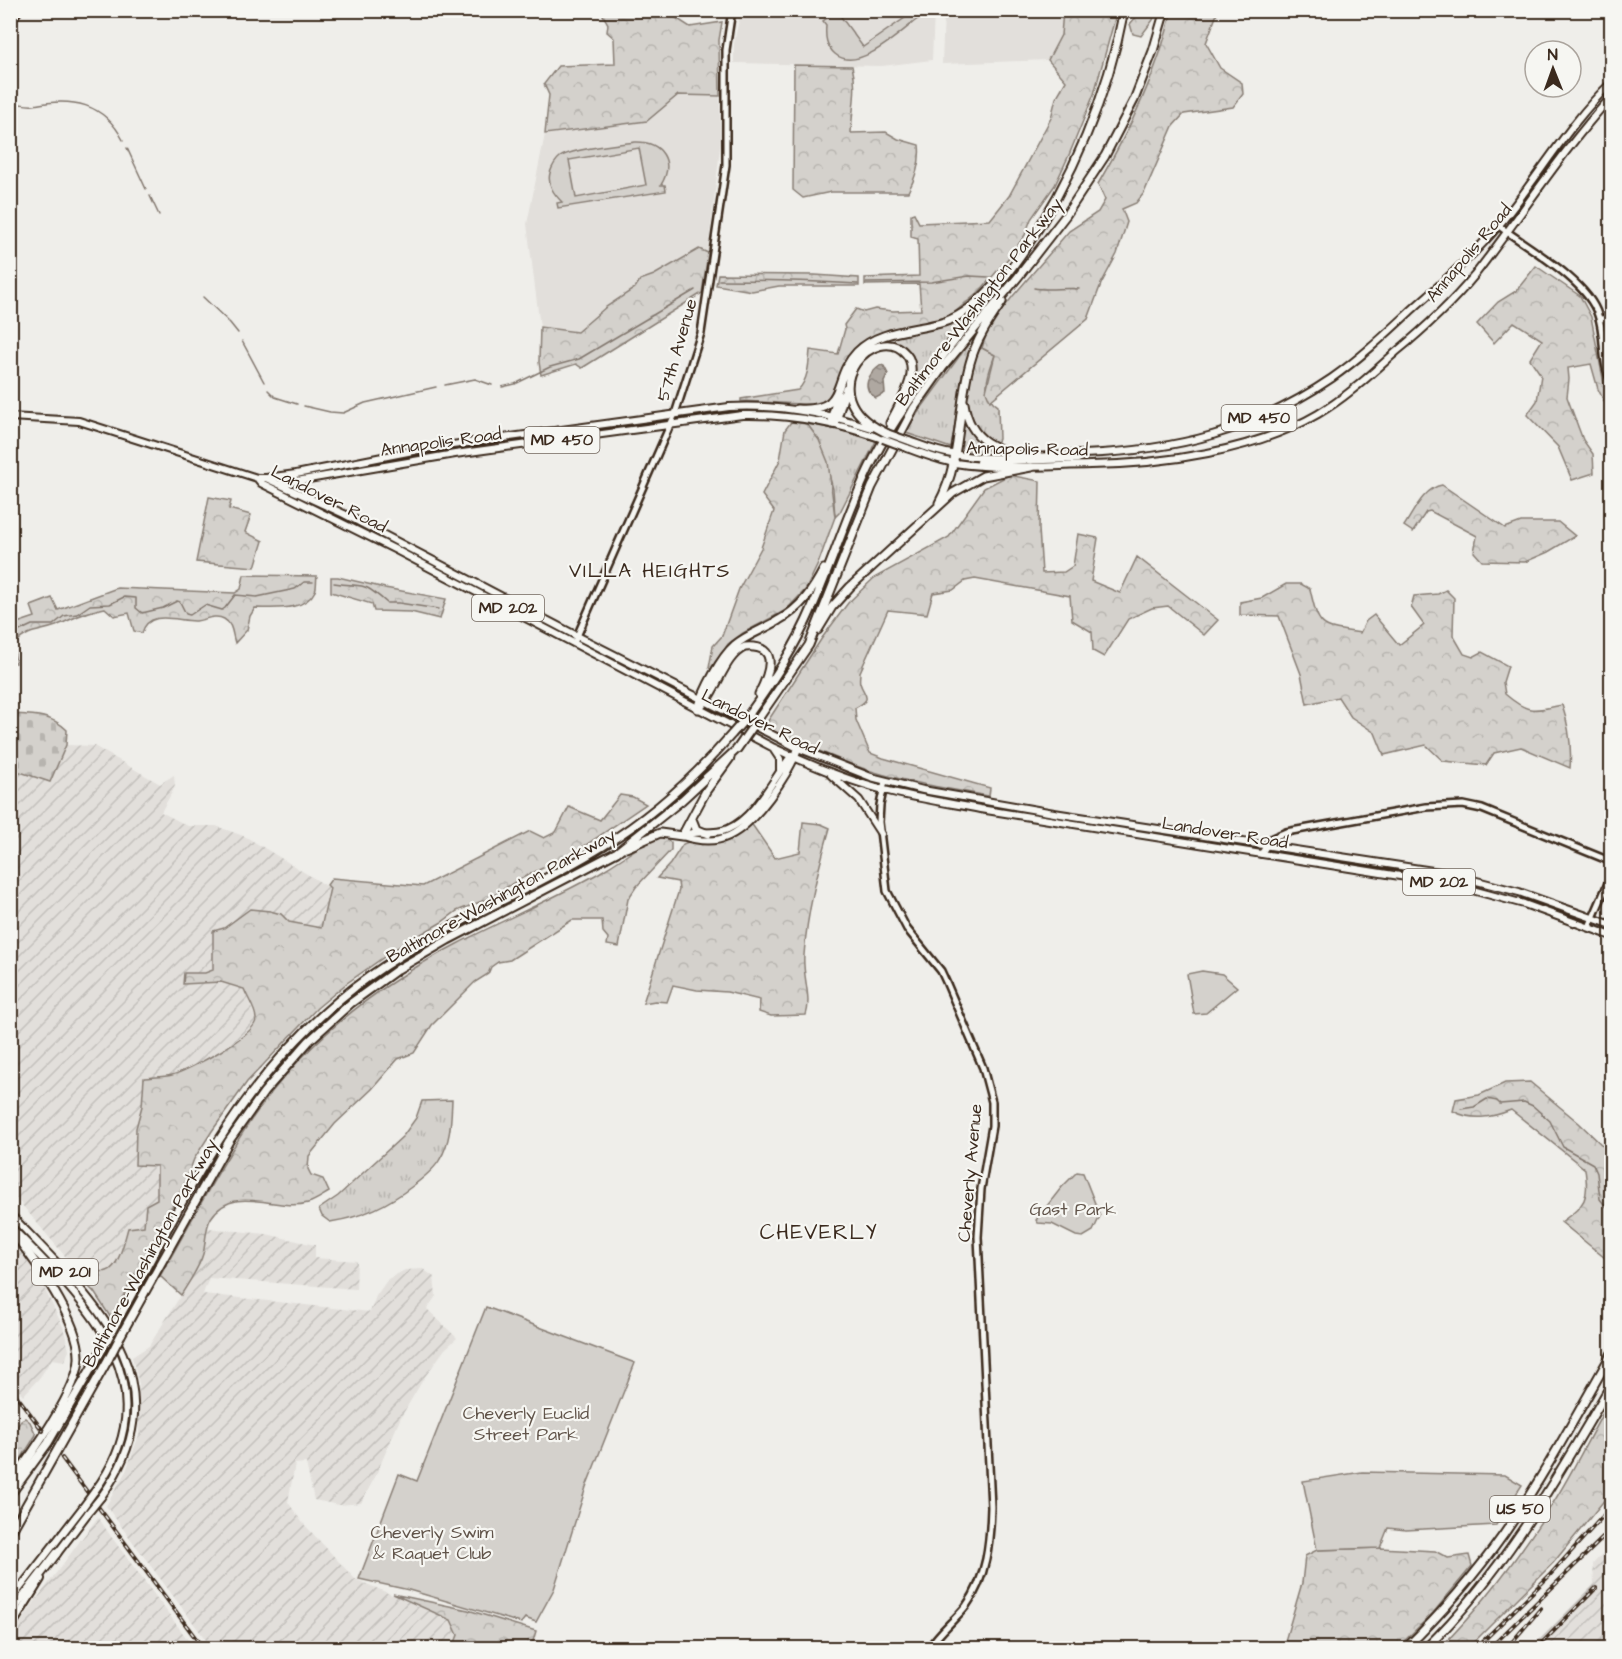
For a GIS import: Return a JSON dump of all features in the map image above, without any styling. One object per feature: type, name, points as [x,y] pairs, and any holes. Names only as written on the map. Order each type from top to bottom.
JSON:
[{"type":"highway","name":"Baltimore-Washington Parkway","points":[[10,1495],[48,1443],[224,1130],[256,1086],[303,1032],[346,994],[393,960],[444,930],[568,866],[624,832],[698,772],[748,715],[781,667],[798,637],[862,483],[881,445],[927,375],[1016,261],[1052,208],[1081,144],[1103,87],[1124,10]]},
{"type":"highway","name":"Baltimore-Washington Parkway","points":[[10,1534],[229,1141],[264,1092],[309,1041],[351,1003],[407,963],[617,852],[682,800],[744,740],[809,645],[867,499],[914,408],[943,367],[1018,277],[1079,197],[1122,127],[1145,74],[1165,10]]},
{"type":"highway","points":[[834,420],[853,357],[869,343],[894,333],[944,322],[964,313],[1016,261]]},
{"type":"highway","points":[[933,513],[949,483],[970,363],[979,339],[1018,277]]},
{"type":"highway","points":[[797,409],[825,407],[845,382],[856,363],[867,352],[888,344],[897,347],[909,360],[911,370],[908,387],[881,445]]},
{"type":"highway","points":[[845,382],[852,406],[872,430],[888,434]]},
{"type":"highway","points":[[964,392],[967,417],[981,439],[1001,451],[1030,456]]},
{"type":"highway","points":[[809,645],[839,599],[952,494],[975,479],[996,472],[1031,466]]},
{"type":"highway","points":[[704,701],[724,657],[734,645],[780,620],[802,603],[818,580],[838,543]]},
{"type":"highway","points":[[698,709],[734,655],[746,647],[757,647],[766,655],[770,670],[748,715]]},
{"type":"highway","points":[[617,852],[656,834],[670,833],[682,836],[713,781],[737,749]]},
{"type":"highway","points":[[692,818],[696,829],[708,834]]},
{"type":"highway","points":[[10,1228],[42,1273],[68,1319],[77,1339],[80,1357],[70,1390],[34,1450],[10,1483]]},
{"type":"highway","name":"US 50","points":[[1406,1648],[1461,1589],[1500,1539],[1534,1487],[1611,1353]]},
{"type":"highway","name":"US 50","points":[[1426,1648],[1474,1598],[1511,1549],[1542,1504],[1611,1383]]},
{"type":"highway","points":[[1592,1418],[1611,1390]]},
{"type":"highway","name":"MD 201","points":[[10,1614],[57,1553]]},
{"type":"main road","name":"Annapolis Road","points":[[954,459],[1138,451],[1185,443],[1241,426],[1284,406],[1332,378],[1389,331],[1469,258],[1498,226],[1586,110],[1611,82]]},
{"type":"main road","name":"Annapolis Road","points":[[266,478],[423,449],[753,405],[797,409],[872,430],[965,464],[1108,465],[1176,458],[1240,444],[1268,436],[1302,422],[1345,396],[1437,315],[1471,279],[1611,96]]},
{"type":"main road","name":"Annapolis Road","points":[[270,487],[455,454],[751,415],[834,420]]},
{"type":"main road","name":"MD 450","points":[[10,417],[79,421],[257,478]]},
{"type":"main road","name":"Annapolis Road","points":[[888,434],[908,445]]},
{"type":"main road","points":[[965,464],[1078,459],[1086,454]]},
{"type":"main road","name":"Landover Road","points":[[257,478],[266,478],[297,492],[490,590],[698,709],[772,747],[826,771],[883,790],[980,809],[1450,884],[1524,904],[1611,936]]},
{"type":"main road","name":"Landover Road","points":[[257,478],[261,483],[575,640],[798,748],[885,781],[1054,813],[1446,873],[1519,892],[1611,925]]},
{"type":"main road","points":[[297,492],[298,481]]},
{"type":"main road","points":[[772,747],[780,757],[780,771]]},
{"type":"main road","points":[[682,836],[716,840],[728,837],[740,830],[772,795],[798,748]]},
{"type":"main road","points":[[682,836],[690,832],[708,834],[726,830],[741,820],[793,757]]},
{"type":"main road","points":[[826,771],[858,800],[881,834]]},
{"type":"main road","name":"MD 201","points":[[10,1214],[99,1310],[125,1360],[133,1392],[130,1436],[119,1469],[101,1497],[57,1553]]},
{"type":"main road","name":"MD 201","points":[[10,1228],[86,1306],[110,1344],[118,1364],[124,1392],[125,1416],[123,1436],[113,1464],[83,1507],[10,1600]]},
{"type":"main road","points":[[10,1629],[57,1553]]},
{"type":"street","points":[[10,23],[19,10]]},
{"type":"street","name":"57th Avenue","points":[[575,640],[675,414],[704,323],[721,209],[727,145],[726,50],[732,10]]},
{"type":"street","points":[[1498,226],[1580,286],[1591,299],[1600,319],[1606,372],[1611,383]]},
{"type":"street","points":[[1600,319],[1611,318]]},
{"type":"street","name":"Cheverly Avenue","points":[[885,781],[879,813],[886,884],[890,899],[907,929],[947,984],[985,1075],[992,1102],[992,1126],[981,1189],[978,1237],[991,1507],[989,1541],[983,1569],[974,1593],[960,1613],[929,1648]]},
{"type":"street","points":[[1261,854],[1276,836],[1286,832],[1418,808],[1453,805],[1482,809],[1611,862]]},
{"type":"street","points":[[1589,927],[1611,874]]},
{"type":"shaded area","points":[[741,11],[934,11],[932,60],[882,66],[734,63],[734,43]]},
{"type":"shaded area","points":[[944,11],[1063,11],[1061,35],[1048,60],[942,64]]},
{"type":"shaded area","points":[[678,95],[720,96],[721,140],[708,253],[699,249],[654,275],[640,280],[635,288],[606,307],[577,332],[540,327],[527,224],[545,134],[647,121]]},
{"type":"shaded area","points":[[66,745],[94,746],[160,784],[174,775],[175,787],[161,812],[188,826],[216,826],[246,837],[330,888],[321,928],[289,922],[281,914],[270,911],[250,909],[224,928],[213,931],[213,970],[205,973],[184,973],[184,984],[221,982],[244,989],[256,1020],[254,1026],[210,1058],[174,1075],[145,1078],[142,1106],[136,1128],[135,1165],[157,1166],[157,1199],[150,1202],[144,1226],[128,1228],[114,1266],[107,1271],[75,1268],[11,1192],[11,769],[50,781]]},
{"type":"shaded area","points":[[208,1228],[266,1234],[315,1245],[315,1258],[357,1261],[356,1289],[209,1278],[203,1294],[370,1312],[376,1296],[388,1279],[405,1270],[423,1269],[434,1277],[436,1296],[427,1309],[457,1338],[445,1349],[424,1378],[401,1417],[361,1503],[339,1505],[314,1500],[306,1463],[295,1464],[288,1502],[302,1522],[355,1579],[451,1620],[458,1635],[453,1648],[212,1648],[106,1506],[126,1471],[139,1435],[139,1384],[132,1357],[149,1346],[181,1295],[203,1256]]},
{"type":"shaded area","points":[[11,1237],[35,1269],[63,1327],[69,1350],[65,1361],[52,1359],[23,1396],[11,1380]]},
{"type":"shaded area","points":[[98,1517],[194,1648],[11,1648],[14,1633],[33,1604]]},
{"type":"shaded area","points":[[1611,1544],[1611,1648],[1531,1648],[1594,1584],[1593,1564]]},
{"type":"green space","points":[[838,10],[849,11],[841,17],[863,47],[915,11],[924,11],[919,18],[878,49],[855,59],[844,59],[830,48],[826,37],[826,25],[823,21]]},
{"type":"green space","points":[[1172,10],[1218,11],[1206,43],[1220,68],[1242,83],[1243,94],[1233,107],[1184,114],[1173,126],[1144,193],[1136,203],[1122,209],[1127,222],[1117,254],[1101,284],[1088,319],[990,401],[986,391],[995,355],[982,348],[986,335],[1013,296],[1069,231],[1098,212],[1105,200],[1098,184],[1142,100],[1159,56]]},
{"type":"green space","points":[[606,11],[673,11],[673,16],[690,27],[722,22],[719,40],[720,96],[678,95],[647,121],[545,134],[549,95],[544,84],[558,66],[615,64],[614,38],[607,32],[608,24],[603,15]]},
{"type":"green space","points":[[1063,11],[1117,11],[1094,94],[1069,155],[1055,185],[1031,219],[1025,235],[1011,255],[979,292],[950,316],[933,322],[890,329],[860,345],[848,358],[833,392],[821,405],[741,401],[741,399],[798,390],[806,377],[810,350],[838,354],[844,325],[856,309],[864,312],[875,309],[921,310],[919,284],[865,285],[865,278],[919,276],[918,239],[911,237],[911,214],[914,213],[919,223],[990,220],[1009,196],[1051,118],[1056,98],[1066,81],[1048,60],[1061,35]]},
{"type":"green space","points":[[1141,11],[1156,11],[1153,20],[1141,36],[1133,34],[1130,24]]},
{"type":"green space","points":[[794,65],[852,66],[855,91],[851,133],[886,132],[898,139],[919,145],[917,169],[908,192],[831,192],[803,198],[793,190]]},
{"type":"green space","points":[[635,142],[652,145],[663,155],[667,168],[661,185],[665,185],[666,191],[558,208],[557,203],[562,202],[552,189],[549,177],[558,159],[565,154],[596,147]],"holes":[[[639,148],[646,185],[576,198],[569,160]]]},
{"type":"green space","points":[[699,249],[708,253],[702,293],[582,368],[576,364],[541,375],[540,327],[577,332],[606,307],[635,288],[640,280],[654,275]]},
{"type":"green space","points":[[1536,266],[1580,296],[1591,317],[1604,384],[1611,396],[1611,415],[1598,389],[1591,364],[1568,368],[1567,397],[1583,440],[1593,454],[1594,473],[1572,480],[1558,447],[1527,415],[1537,401],[1541,375],[1530,359],[1542,340],[1514,322],[1494,343],[1477,324],[1498,302],[1516,291]]},
{"type":"green space","points":[[718,274],[859,278],[859,286],[779,286],[752,291],[716,285]]},
{"type":"green space","points":[[964,317],[909,393],[910,355],[898,345],[880,344],[868,352],[849,371],[837,412],[835,411],[848,367],[860,352],[886,337]]},
{"type":"green space","points":[[978,331],[965,365],[951,448],[906,433],[917,414]]},
{"type":"green space","points":[[982,348],[995,355],[988,375],[987,389],[992,401],[998,406],[999,439],[996,445],[977,430],[968,412],[971,371],[976,352]]},
{"type":"green space","points":[[963,410],[993,449],[993,451],[958,449]]},
{"type":"green space","points":[[791,422],[807,424],[819,440],[828,462],[835,517],[806,589],[786,610],[743,633],[728,644],[712,670],[709,668],[713,646],[722,636],[739,589],[761,548],[774,511],[762,495],[780,460],[785,430]]},
{"type":"green space","points":[[807,424],[840,430],[876,441],[840,512],[835,517],[833,489],[819,440]]},
{"type":"green space","points":[[1009,475],[1040,481],[1039,529],[1042,573],[1064,572],[1073,566],[1078,534],[1098,538],[1091,581],[1120,593],[1137,557],[1218,620],[1204,635],[1168,606],[1152,608],[1128,619],[1104,657],[1093,651],[1092,632],[1072,620],[1070,596],[975,579],[965,581],[953,590],[933,593],[927,614],[888,610],[860,672],[860,682],[866,699],[855,708],[856,720],[870,753],[990,788],[989,796],[871,771],[764,727],[822,638],[848,603],[874,578],[949,537],[984,488]]},
{"type":"green space","points":[[1442,485],[1505,528],[1521,522],[1558,522],[1575,536],[1525,562],[1482,561],[1474,552],[1477,536],[1430,511],[1426,512],[1413,532],[1404,526],[1425,495]]},
{"type":"green space","points":[[209,497],[231,501],[229,509],[251,515],[245,532],[263,541],[255,567],[196,562]]},
{"type":"green space","points":[[244,575],[317,576],[316,588],[310,598],[297,606],[255,608],[250,616],[247,630],[235,643],[229,624],[221,618],[214,617],[196,621],[158,618],[146,625],[142,633],[134,631],[129,613],[114,616],[105,608],[85,613],[25,636],[13,645],[16,663],[11,663],[11,625],[35,617],[31,606],[52,598],[58,610],[117,588],[235,593],[241,589]]},
{"type":"green space","points":[[331,577],[446,599],[440,619],[411,612],[374,611],[372,604],[331,592]]},
{"type":"green space","points":[[1286,584],[1301,584],[1310,589],[1316,612],[1323,624],[1360,633],[1366,621],[1374,615],[1399,645],[1424,625],[1411,607],[1414,596],[1438,594],[1446,590],[1454,598],[1453,635],[1464,654],[1473,657],[1482,652],[1508,666],[1503,682],[1505,694],[1520,705],[1538,709],[1562,705],[1571,751],[1570,768],[1521,747],[1494,753],[1486,765],[1443,761],[1426,745],[1384,755],[1375,733],[1351,717],[1338,697],[1307,704],[1301,674],[1279,616],[1240,615],[1240,602],[1262,598]]},
{"type":"green space","points":[[11,714],[48,718],[67,730],[66,745],[50,782],[11,769]]},
{"type":"green space","points":[[620,795],[633,797],[646,804],[574,853],[518,880],[490,898],[457,911],[397,948],[347,983],[317,1008],[247,1082],[212,1131],[194,1159],[185,1183],[111,1318],[94,1292],[80,1278],[87,1270],[102,1272],[111,1269],[121,1252],[128,1228],[144,1226],[146,1205],[157,1199],[157,1166],[135,1165],[136,1128],[142,1106],[144,1078],[172,1075],[192,1067],[234,1043],[253,1026],[256,1019],[244,989],[221,982],[183,984],[184,973],[205,973],[213,970],[213,931],[224,928],[250,909],[270,911],[281,914],[289,922],[321,928],[330,888],[327,885],[332,878],[423,886],[530,831],[544,838],[556,832],[569,807],[600,820]]},
{"type":"green space","points":[[803,822],[821,824],[830,828],[805,939],[804,963],[808,1001],[806,1015],[771,1016],[759,1012],[760,1000],[727,992],[697,990],[673,985],[667,1002],[643,1003],[679,890],[678,882],[657,878],[670,864],[683,844],[688,842],[710,843],[730,839],[751,823],[775,858],[800,852]]},
{"type":"green space","points":[[657,836],[666,838],[671,843],[671,850],[636,887],[628,899],[619,947],[607,945],[608,938],[603,932],[602,920],[572,920],[510,960],[498,962],[491,967],[488,974],[475,982],[432,1025],[414,1053],[398,1059],[372,1089],[335,1124],[309,1156],[308,1169],[311,1175],[323,1179],[329,1192],[311,1202],[296,1205],[243,1200],[231,1202],[220,1208],[211,1218],[201,1259],[181,1295],[160,1276],[214,1179],[249,1123],[281,1080],[338,1024],[380,991],[426,961],[599,873]]},
{"type":"green space","points":[[1202,971],[1222,974],[1237,987],[1206,1013],[1194,1014],[1187,974]]},
{"type":"green space","points":[[1530,1082],[1604,1147],[1611,1142],[1611,1263],[1561,1222],[1584,1200],[1586,1195],[1585,1169],[1511,1110],[1482,1117],[1467,1116],[1453,1111],[1456,1099],[1479,1095],[1505,1083]]},
{"type":"green space","points":[[452,1100],[450,1130],[444,1152],[438,1163],[428,1173],[395,1199],[375,1209],[330,1222],[322,1216],[319,1209],[338,1196],[403,1136],[416,1118],[422,1101]]},
{"type":"green space","name":"Gast Park","points":[[1077,1172],[1083,1173],[1100,1216],[1093,1231],[1083,1237],[1052,1224],[1038,1223],[1036,1220]]},
{"type":"green space","name":"Cheverly Euclid Street Park","points":[[486,1307],[635,1363],[586,1487],[554,1589],[536,1622],[525,1618],[521,1623],[409,1590],[359,1579],[399,1474],[417,1481]]},
{"type":"green space","points":[[1611,1399],[1611,1492],[1554,1562],[1477,1639],[1466,1648],[1440,1648],[1486,1597],[1527,1542],[1561,1490]]},
{"type":"green space","points":[[25,1418],[30,1422],[36,1435],[11,1475],[11,1437],[21,1420]]},
{"type":"green space","points":[[1362,1472],[1505,1475],[1522,1485],[1496,1525],[1406,1530],[1388,1528],[1380,1548],[1317,1550],[1303,1481]]},
{"type":"green space","points":[[1380,1548],[1435,1551],[1448,1558],[1469,1555],[1472,1566],[1433,1613],[1397,1648],[1285,1648],[1302,1583],[1305,1556],[1317,1550]]},
{"type":"green space","points":[[393,1594],[468,1610],[536,1631],[531,1648],[453,1648],[458,1635],[451,1620]]},
{"type":"water","points":[[881,365],[888,374],[884,382],[885,393],[876,398],[867,386],[869,377]]},
{"type":"waterway","points":[[10,103],[31,105],[61,102],[86,106],[106,118],[123,140]]},
{"type":"waterway","points":[[127,148],[146,189]]},
{"type":"waterway","points":[[150,196],[159,215]]},
{"type":"waterway","points":[[866,283],[931,282],[969,276],[989,277]]},
{"type":"waterway","points":[[719,280],[858,284]]},
{"type":"waterway","points":[[1034,288],[1079,289]]},
{"type":"waterway","points":[[502,387],[515,384],[550,367],[579,359],[695,290]]},
{"type":"waterway","points":[[203,297],[238,333]]},
{"type":"waterway","points":[[242,341],[264,382]]},
{"type":"waterway","points":[[445,385],[475,379],[492,385]]},
{"type":"waterway","points":[[304,406],[343,413],[365,403],[436,387]]},
{"type":"waterway","points":[[268,390],[275,397],[297,404]]},
{"type":"waterway","points":[[10,638],[32,625],[53,625],[64,616],[77,614],[90,605],[110,604],[124,597],[136,598],[136,608],[142,613],[163,608],[177,601],[180,602],[186,614],[190,615],[205,605],[222,610],[235,595],[257,597],[295,589],[304,582],[313,582]]},
{"type":"waterway","points":[[334,583],[367,588],[387,603],[438,609]]},
{"type":"waterway","points":[[1605,703],[1612,705]]},
{"type":"waterway","points":[[1461,1109],[1474,1107],[1487,1099],[1500,1104],[1524,1102],[1533,1106],[1550,1121],[1563,1147],[1593,1164],[1597,1173],[1600,1199],[1612,1214]]},
{"type":"railway","points":[[10,1387],[43,1431]]},
{"type":"railway","points":[[62,1458],[203,1648]]},
{"type":"railway","points":[[1476,1648],[1549,1576],[1612,1506]]},
{"type":"railway","points":[[1490,1648],[1612,1529]]},
{"type":"railway","points":[[1537,1648],[1596,1588]]},
{"type":"railway","points":[[1507,1648],[1541,1608]]},
{"type":"district","name":"VILLA HEIGHTS","points":[[650,571]]},
{"type":"district","name":"CHEVERLY","points":[[819,1232]]},
{"type":"park label","name":"Cheverly Swim & Raquet Club","points":[[432,1542]]}]
